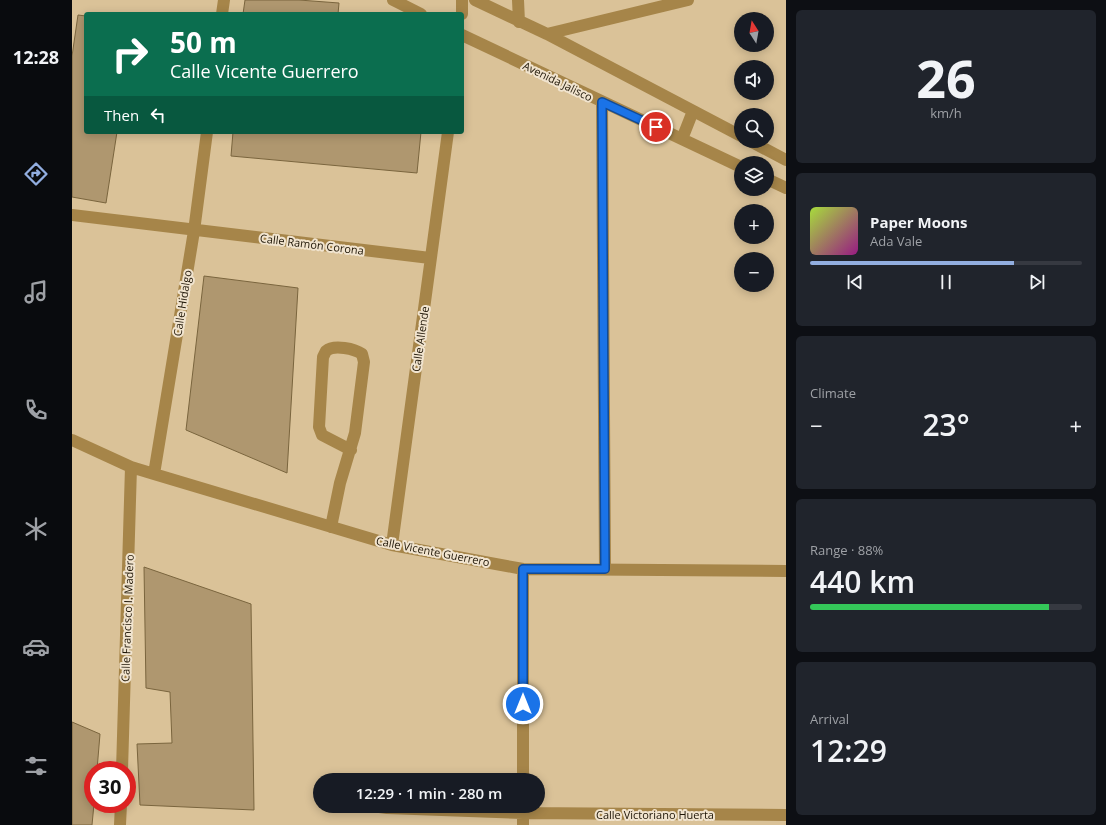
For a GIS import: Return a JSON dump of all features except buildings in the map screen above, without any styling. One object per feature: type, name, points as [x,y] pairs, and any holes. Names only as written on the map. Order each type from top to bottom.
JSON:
[{"type":"street","points":[[222,12],[224,0]]},
{"type":"street","points":[[394,0],[417,12]]},
{"type":"street","points":[[462,0],[462,12]]},
{"type":"street","points":[[475,0],[547,34],[734,132]]},
{"type":"street","points":[[518,0],[519,22]]},
{"type":"street","points":[[547,34],[647,5],[688,0]]},
{"type":"street","name":"Avenida Jalisco","points":[[464,36],[734,164]]},
{"type":"street","points":[[602,102],[605,569]]},
{"type":"street","points":[[682,139],[693,111]]},
{"type":"street","name":"Calle Hidalgo","points":[[154,474],[194,231],[207,134]]},
{"type":"street","name":"Calle Allende","points":[[392,545],[448,134]]},
{"type":"street","points":[[763,148],[786,160]]},
{"type":"street","points":[[774,182],[786,188]]},
{"type":"street","name":"Calle Ramón Corona","points":[[72,215],[194,231],[430,258]]},
{"type":"street","points":[[331,527],[340,483],[351,450],[355,433],[364,362],[362,354],[356,350],[334,348],[326,351],[323,358],[318,426],[322,435],[351,450]]},
{"type":"street","name":"Calle Vicente Guerrero","points":[[72,440],[131,467],[392,545],[523,569],[786,571]]},
{"type":"street","name":"Calle Francisco I. Madero","points":[[122,761],[131,467]]},
{"type":"street","points":[[523,569],[523,773]]},
{"type":"street","points":[[120,825],[121,813]]},
{"type":"street","name":"Calle Victoriano Huerta","points":[[484,813],[523,815],[786,815]]},
{"type":"route","points":[[523,704],[523,569],[605,569],[602,102],[656,127]]}]
